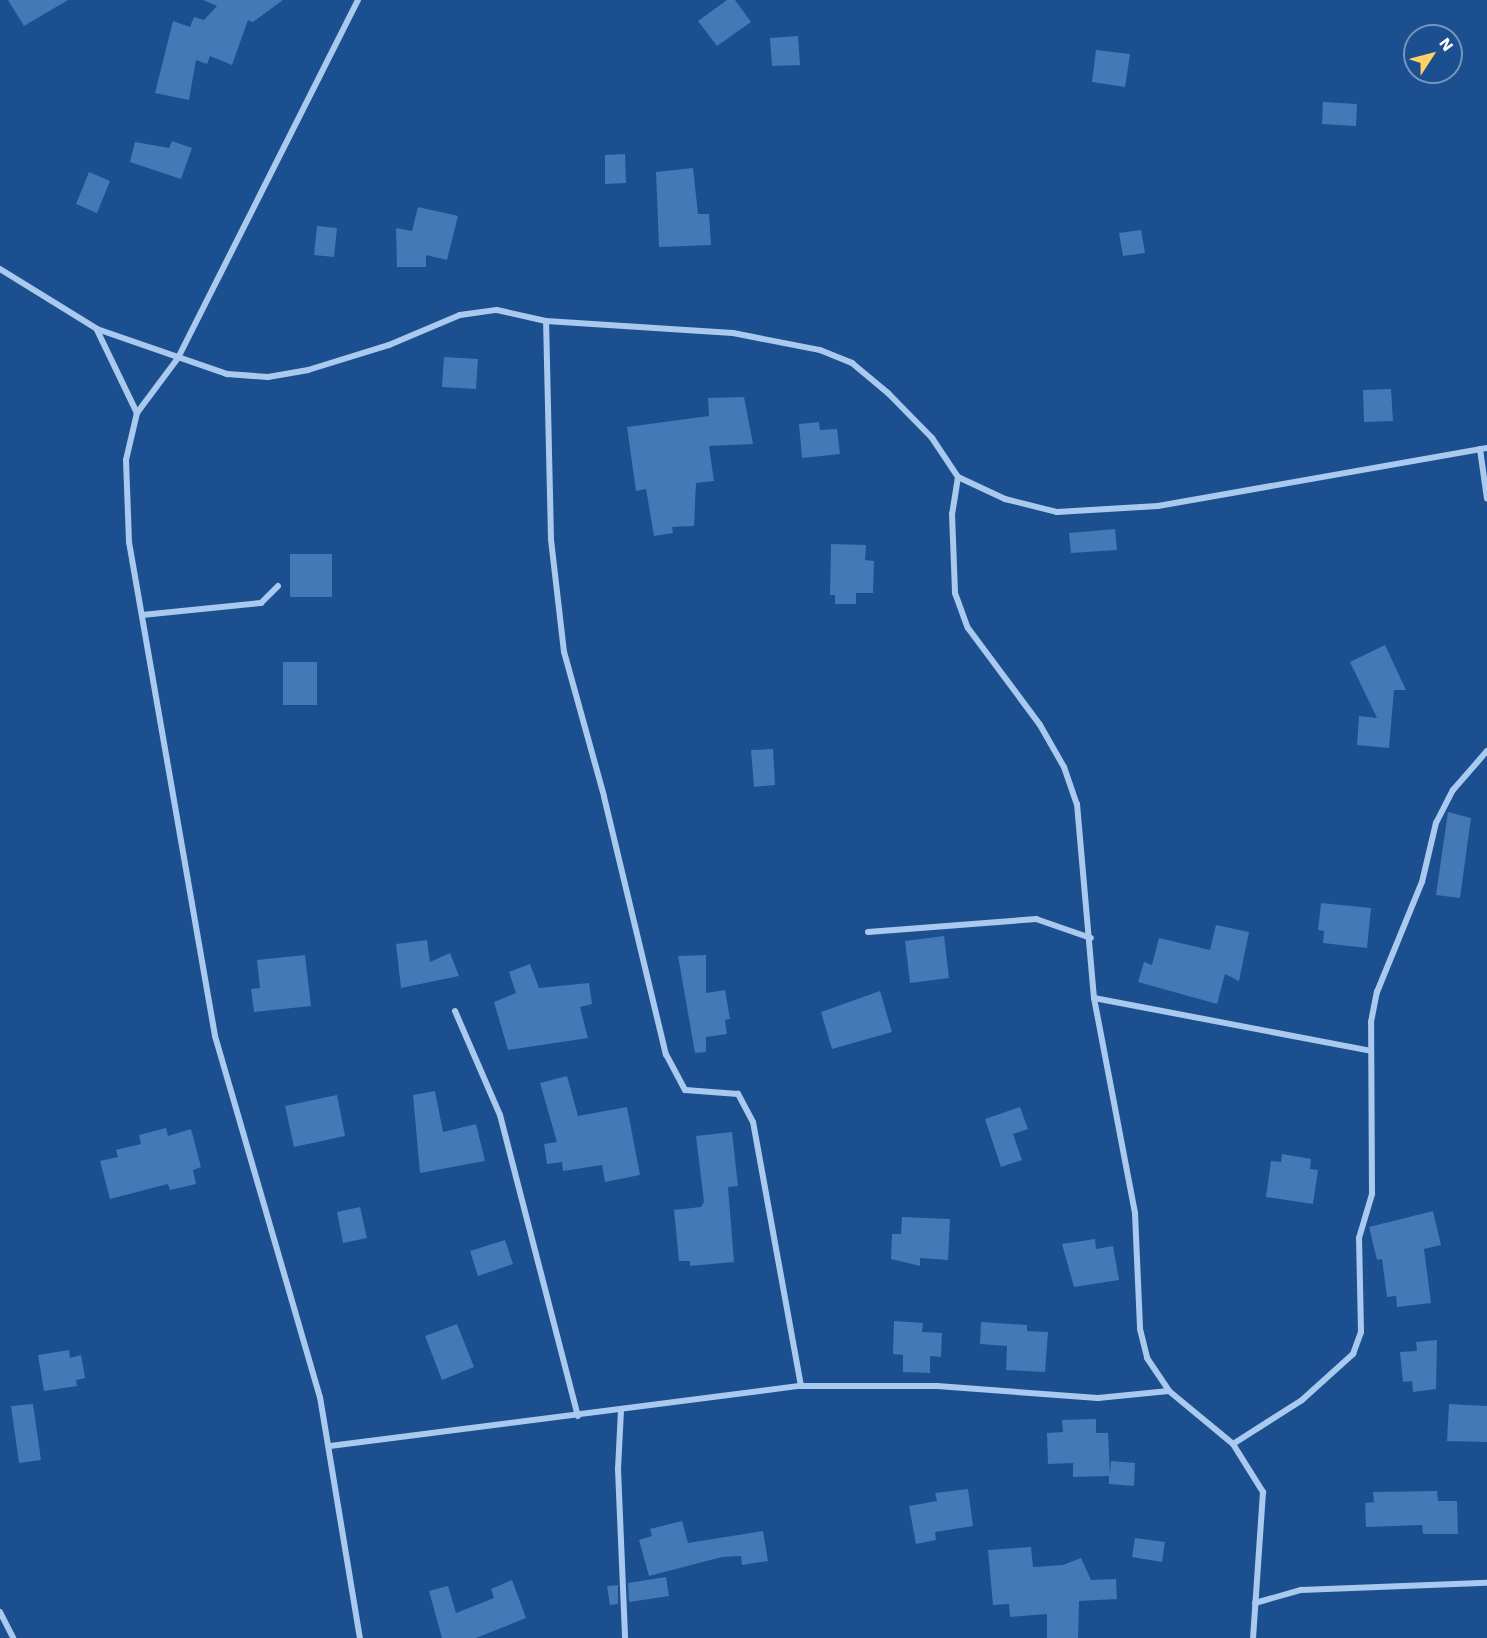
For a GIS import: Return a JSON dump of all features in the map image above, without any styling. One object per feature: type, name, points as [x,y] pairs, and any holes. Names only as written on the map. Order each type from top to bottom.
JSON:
[{"type":"street","points":[[358,0],[178,358],[137,413],[126,460],[129,542],[215,1036],[320,1397],[330,1446],[360,1638]]},
{"type":"street","points":[[0,269],[97,330],[227,374],[268,377],[308,370],[389,345],[460,315],[497,310],[546,321],[733,333],[820,350],[852,363],[888,393],[932,438],[958,477],[1005,500],[1057,512],[1100,513],[1483,449],[1487,499]]},
{"type":"street","points":[[546,321],[551,539],[564,652],[604,796],[666,1055],[685,1090],[738,1094],[753,1122],[801,1386]]},
{"type":"street","points":[[97,330],[137,413]]},
{"type":"street","points":[[958,477],[952,514],[955,593],[968,628],[1040,725],[1064,767],[1077,804],[1091,938],[1094,998],[1135,1213],[1140,1329],[1147,1358],[1169,1390],[1233,1444],[1263,1492],[1253,1638]]},
{"type":"street","points":[[142,615],[261,603],[278,586]]},
{"type":"street","points":[[1233,1444],[1334,1374],[1353,1354],[1361,1332],[1359,1238],[1372,1194],[1371,1051],[1377,992],[1422,882],[1436,823],[1453,790],[1487,751]]},
{"type":"street","points":[[867,932],[1036,919],[1091,938]]},
{"type":"street","points":[[1094,998],[1371,1051]]},
{"type":"street","points":[[455,1011],[500,1115],[578,1416]]},
{"type":"street","points":[[330,1446],[801,1386],[937,1386],[1098,1398],[1169,1390]]},
{"type":"street","points":[[621,1410],[618,1469],[625,1638]]},
{"type":"street","points":[[1255,1603],[1301,1590],[1487,1583]]},
{"type":"street","points":[[0,1612],[13,1638]]},
{"type":"building","points":[[8,0],[68,0],[24,26]]},
{"type":"building","points":[[203,0],[283,0],[253,22],[248,20],[232,65],[210,56],[207,64],[196,60],[189,100],[155,93],[173,21],[190,27],[194,17],[204,20],[217,6]]},
{"type":"building","points":[[727,0],[735,0],[751,22],[717,46],[698,21]]},
{"type":"building","points":[[798,36],[800,65],[772,66],[770,38]]},
{"type":"building","points":[[1096,50],[1130,54],[1125,87],[1092,82]]},
{"type":"building","points":[[1323,102],[1357,104],[1356,126],[1322,124]]},
{"type":"building","points":[[172,141],[192,148],[181,179],[130,162],[135,142],[169,148]]},
{"type":"building","points":[[625,154],[626,183],[605,184],[605,155]]},
{"type":"building","points":[[693,168],[698,214],[709,214],[711,245],[659,247],[656,172]]},
{"type":"building","points":[[89,172],[110,181],[97,213],[76,204]]},
{"type":"building","points":[[418,207],[458,216],[447,260],[426,255],[426,267],[397,267],[396,228],[412,231]]},
{"type":"building","points":[[317,226],[337,228],[334,257],[314,255]]},
{"type":"building","points":[[1141,230],[1145,253],[1123,256],[1119,233]]},
{"type":"building","points":[[444,357],[478,359],[476,389],[442,387]]},
{"type":"building","points":[[1391,389],[1393,421],[1364,422],[1363,390]]},
{"type":"building","points":[[744,397],[753,444],[709,446],[714,481],[696,483],[694,526],[672,527],[673,533],[654,536],[646,489],[636,491],[627,427],[709,416],[708,398]]},
{"type":"building","points":[[819,422],[820,430],[837,429],[840,454],[802,458],[799,424]]},
{"type":"building","points":[[1115,529],[1117,550],[1071,553],[1069,533]]},
{"type":"building","points":[[831,544],[866,545],[865,560],[874,561],[873,593],[856,593],[856,604],[835,604],[835,595],[830,595]]},
{"type":"building","points":[[290,554],[332,554],[332,597],[290,597]]},
{"type":"building","points":[[1385,645],[1406,690],[1394,690],[1389,748],[1357,745],[1359,716],[1377,718],[1350,662]]},
{"type":"building","points":[[283,662],[317,662],[317,705],[283,705]]},
{"type":"building","points":[[773,749],[775,785],[754,787],[751,750]]},
{"type":"building","points":[[1448,812],[1471,818],[1460,898],[1436,895]]},
{"type":"building","points":[[1321,903],[1371,908],[1367,948],[1323,943],[1324,931],[1318,930]]},
{"type":"building","points":[[1216,925],[1249,932],[1239,981],[1225,974],[1217,1004],[1138,982],[1144,962],[1152,965],[1159,938],[1210,950]]},
{"type":"building","points":[[944,936],[949,978],[910,983],[905,941]]},
{"type":"building","points":[[427,940],[430,962],[450,953],[459,976],[401,988],[396,944]]},
{"type":"building","points":[[305,955],[311,1006],[254,1012],[251,989],[260,988],[257,960]]},
{"type":"building","points":[[706,955],[706,993],[725,990],[730,1019],[725,1020],[727,1034],[706,1037],[706,1052],[695,1053],[678,956]]},
{"type":"building","points":[[530,964],[539,988],[589,983],[592,1004],[580,1007],[588,1038],[508,1050],[494,1002],[516,993],[509,972]]},
{"type":"building","points":[[880,991],[892,1032],[832,1049],[821,1012]]},
{"type":"building","points":[[567,1076],[578,1116],[627,1107],[640,1175],[605,1182],[602,1165],[563,1171],[562,1162],[547,1164],[544,1144],[557,1142],[540,1083]]},
{"type":"building","points":[[435,1091],[443,1132],[476,1124],[485,1161],[420,1173],[413,1095]]},
{"type":"building","points":[[337,1095],[345,1136],[294,1147],[285,1106]]},
{"type":"building","points":[[1020,1107],[1028,1129],[1013,1134],[1022,1160],[1001,1167],[985,1119]]},
{"type":"building","points":[[166,1128],[168,1136],[191,1129],[201,1167],[193,1170],[196,1184],[170,1190],[168,1184],[110,1199],[100,1161],[118,1157],[116,1150],[141,1144],[139,1135]]},
{"type":"building","points":[[732,1132],[738,1186],[728,1187],[734,1262],[690,1266],[690,1261],[679,1261],[674,1210],[701,1207],[704,1202],[696,1136]]},
{"type":"building","points":[[1282,1154],[1311,1159],[1310,1169],[1318,1170],[1313,1204],[1266,1197],[1271,1161],[1281,1162]]},
{"type":"building","points":[[360,1207],[367,1238],[343,1243],[337,1212]]},
{"type":"building","points":[[1433,1211],[1441,1245],[1424,1249],[1431,1303],[1397,1307],[1396,1296],[1387,1297],[1382,1259],[1377,1260],[1369,1227]]},
{"type":"building","points":[[902,1217],[950,1219],[948,1260],[920,1258],[920,1266],[891,1259],[892,1234],[901,1234]]},
{"type":"building","points":[[1095,1239],[1096,1249],[1113,1246],[1119,1280],[1074,1287],[1062,1244]]},
{"type":"building","points":[[505,1240],[513,1264],[478,1276],[470,1251]]},
{"type":"building","points":[[894,1321],[923,1323],[922,1332],[942,1333],[941,1357],[930,1356],[930,1373],[903,1372],[903,1355],[893,1354]]},
{"type":"building","points":[[981,1322],[1027,1325],[1027,1331],[1048,1332],[1045,1372],[1006,1370],[1007,1346],[980,1344]]},
{"type":"building","points":[[457,1324],[474,1367],[442,1380],[425,1336]]},
{"type":"building","points":[[1437,1340],[1436,1389],[1413,1392],[1412,1381],[1403,1382],[1400,1352],[1417,1351],[1416,1342]]},
{"type":"building","points":[[69,1350],[70,1358],[81,1355],[85,1378],[76,1380],[77,1386],[44,1391],[38,1355]]},
{"type":"building","points":[[33,1404],[41,1460],[19,1463],[11,1406]]},
{"type":"building","points":[[1449,1404],[1487,1406],[1487,1442],[1447,1441]]},
{"type":"building","points":[[1096,1419],[1096,1433],[1108,1433],[1110,1474],[1111,1461],[1135,1463],[1134,1486],[1109,1484],[1109,1476],[1073,1477],[1073,1463],[1048,1464],[1047,1433],[1063,1432],[1062,1420]]},
{"type":"building","points":[[968,1489],[973,1526],[935,1532],[936,1540],[916,1544],[909,1506],[937,1501],[935,1493]]},
{"type":"building","points":[[1437,1491],[1438,1501],[1457,1501],[1458,1534],[1423,1534],[1422,1525],[1366,1527],[1365,1503],[1374,1502],[1373,1492]]},
{"type":"building","points":[[682,1521],[688,1543],[763,1531],[768,1561],[742,1565],[741,1556],[722,1557],[649,1576],[639,1540],[652,1536],[650,1529]]},
{"type":"building","points":[[1135,1538],[1165,1542],[1162,1562],[1132,1557]]},
{"type":"building","points":[[1031,1547],[1033,1567],[1063,1565],[1081,1558],[1091,1580],[1116,1579],[1117,1599],[1079,1601],[1078,1638],[1047,1638],[1047,1614],[1010,1617],[1009,1604],[993,1605],[988,1550]]},
{"type":"building","points":[[666,1577],[669,1596],[629,1602],[628,1583]]},
{"type":"building","points":[[512,1580],[526,1618],[476,1638],[442,1638],[429,1591],[448,1586],[456,1613],[494,1598],[491,1589]]},
{"type":"building","points":[[618,1585],[618,1604],[610,1605],[607,1586]]}]
